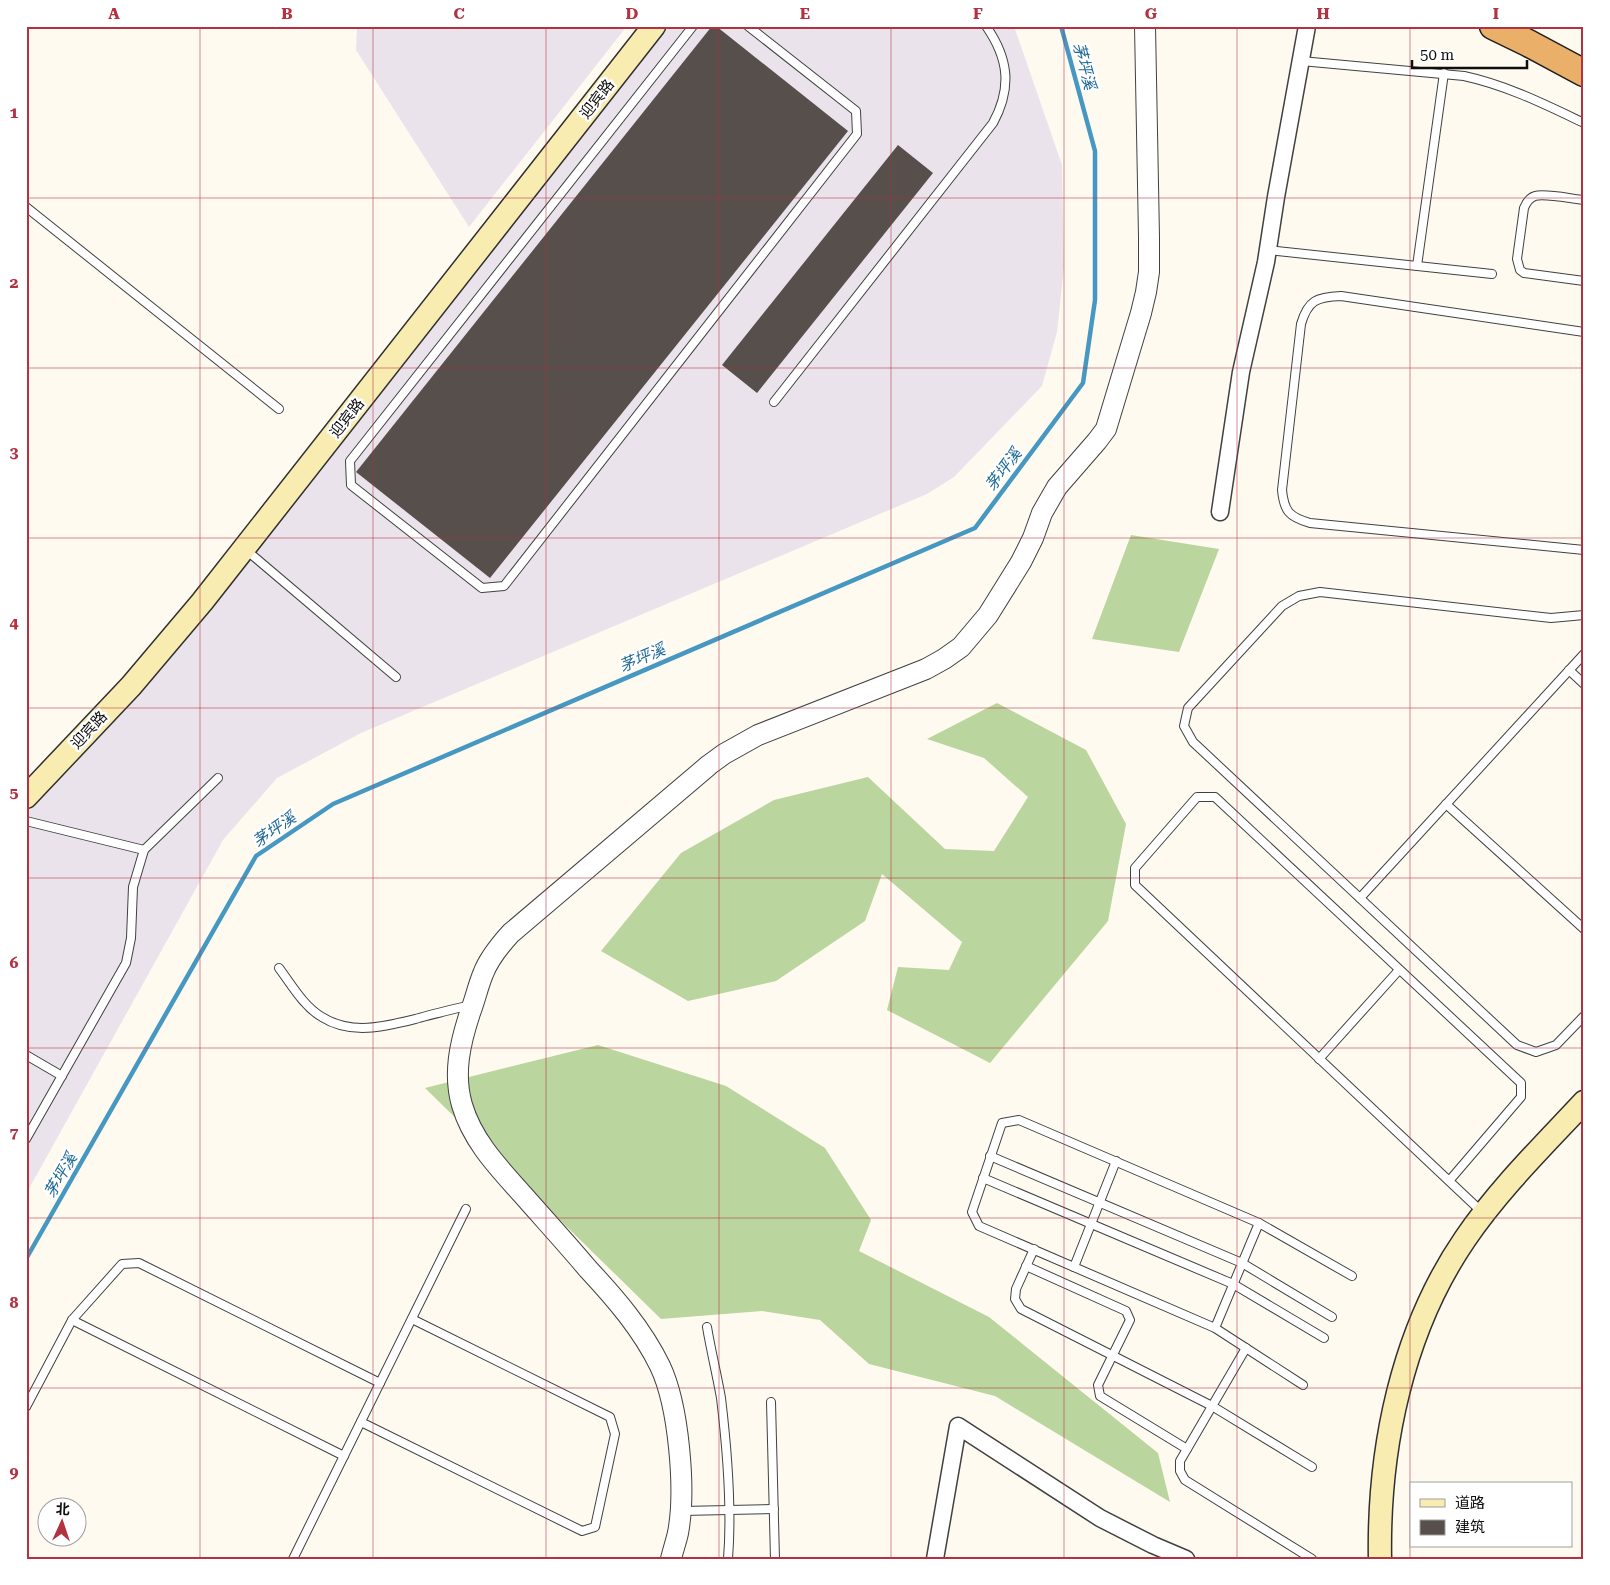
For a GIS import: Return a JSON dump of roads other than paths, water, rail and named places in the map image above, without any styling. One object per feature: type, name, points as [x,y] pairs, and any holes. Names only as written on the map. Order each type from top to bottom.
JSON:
[{"type":"highway","points":[[1493,26],[1528,42],[1584,73]]},
{"type":"main road","name":"迎宾路","points":[[26,797],[168,644],[654,26]]},
{"type":"main road","points":[[1380,1559],[1380,1500],[1387,1446],[1398,1391],[1415,1338],[1437,1287],[1464,1239],[1497,1196],[1584,1102]]},
{"type":"street","points":[[671,1559],[678,1532],[680,1511],[679,1450],[673,1406],[660,1366],[640,1331],[616,1300],[494,1163],[475,1136],[467,1120],[458,1086],[459,1051],[463,1034],[491,958],[511,933],[709,765],[724,754],[758,735],[926,669],[944,659],[961,646],[988,615],[1021,562],[1033,538],[1042,512],[1056,488],[1097,442],[1106,429],[1142,313],[1150,254],[1145,26]]},
{"type":"street","points":[[1220,512],[1241,372],[1260,294],[1307,26]]},
{"type":"street","points":[[935,1559],[958,1426],[1100,1518],[1153,1545],[1186,1559]]},
{"type":"lane","points":[[693,26],[350,461],[350,485],[482,588],[504,586],[857,134],[856,111],[748,26]]},
{"type":"lane","points":[[774,402],[993,123],[1001,108],[1006,91],[1006,74],[996,43],[986,26]]},
{"type":"lane","points":[[1300,61],[1444,73],[1474,78],[1518,92],[1584,122]]},
{"type":"lane","points":[[1417,266],[1444,73]]},
{"type":"lane","points":[[1584,200],[1534,196],[1527,201],[1524,208],[1518,259],[1520,270],[1524,273],[1584,281]]},
{"type":"lane","points":[[26,207],[280,409]]},
{"type":"lane","points":[[1268,250],[1492,274]]},
{"type":"lane","points":[[1584,332],[1341,296],[1326,296],[1313,300],[1305,312],[1301,324],[1282,490],[1283,501],[1288,513],[1298,520],[1310,523],[1584,550]]},
{"type":"lane","points":[[244,548],[396,676]]},
{"type":"lane","points":[[1584,615],[1551,618],[1320,592],[1299,596],[1282,606],[1188,708],[1184,726],[1193,742],[1517,1045],[1536,1052],[1556,1045],[1584,1016]]},
{"type":"lane","points":[[1360,898],[1584,654]]},
{"type":"lane","points":[[1569,670],[1584,684]]},
{"type":"lane","points":[[26,1139],[126,963],[131,938],[133,887],[144,850],[218,778]]},
{"type":"lane","points":[[1449,1181],[1521,1097],[1521,1083],[1215,797],[1197,797],[1135,868],[1135,885],[1484,1214]]},
{"type":"lane","points":[[1446,804],[1584,929]]},
{"type":"lane","points":[[26,821],[144,850]]},
{"type":"lane","points":[[279,968],[307,1004],[321,1017],[341,1025],[363,1028],[385,1026],[473,1004]]},
{"type":"lane","points":[[1319,1059],[1399,970]]},
{"type":"lane","points":[[26,1055],[62,1076]]},
{"type":"lane","points":[[1303,1385],[1215,1328],[979,1226],[972,1212],[1002,1123],[1019,1120],[1259,1223],[1352,1276]]},
{"type":"lane","points":[[990,1156],[1242,1263],[1332,1316]]},
{"type":"lane","points":[[1074,1267],[1116,1161]]},
{"type":"lane","points":[[983,1178],[1233,1284],[1324,1338]]},
{"type":"lane","points":[[294,1559],[466,1209]]},
{"type":"lane","points":[[1215,1328],[1259,1223]]},
{"type":"lane","points":[[1034,1249],[1016,1289],[1015,1299],[1022,1309],[1212,1406],[1312,1467]]},
{"type":"lane","points":[[26,1407],[72,1320],[122,1264],[139,1264],[380,1383]]},
{"type":"lane","points":[[1026,1266],[1126,1311],[1130,1320],[1098,1385],[1100,1396],[1187,1449]]},
{"type":"lane","points":[[361,1422],[582,1531],[595,1527],[615,1434],[610,1417],[412,1319]]},
{"type":"lane","points":[[72,1320],[344,1456]]},
{"type":"lane","points":[[706,1327],[720,1398],[727,1468],[730,1539],[728,1559]]},
{"type":"lane","points":[[1246,1348],[1180,1461],[1180,1471],[1185,1480],[1312,1559]]},
{"type":"lane","points":[[771,1402],[775,1559]]},
{"type":"lane","points":[[680,1511],[774,1509]]},
{"type":"waterway","name":"茅坪溪","points":[[26,1259],[256,856],[333,804],[975,528],[1083,383],[1095,300],[1095,151],[1061,26]]}]
